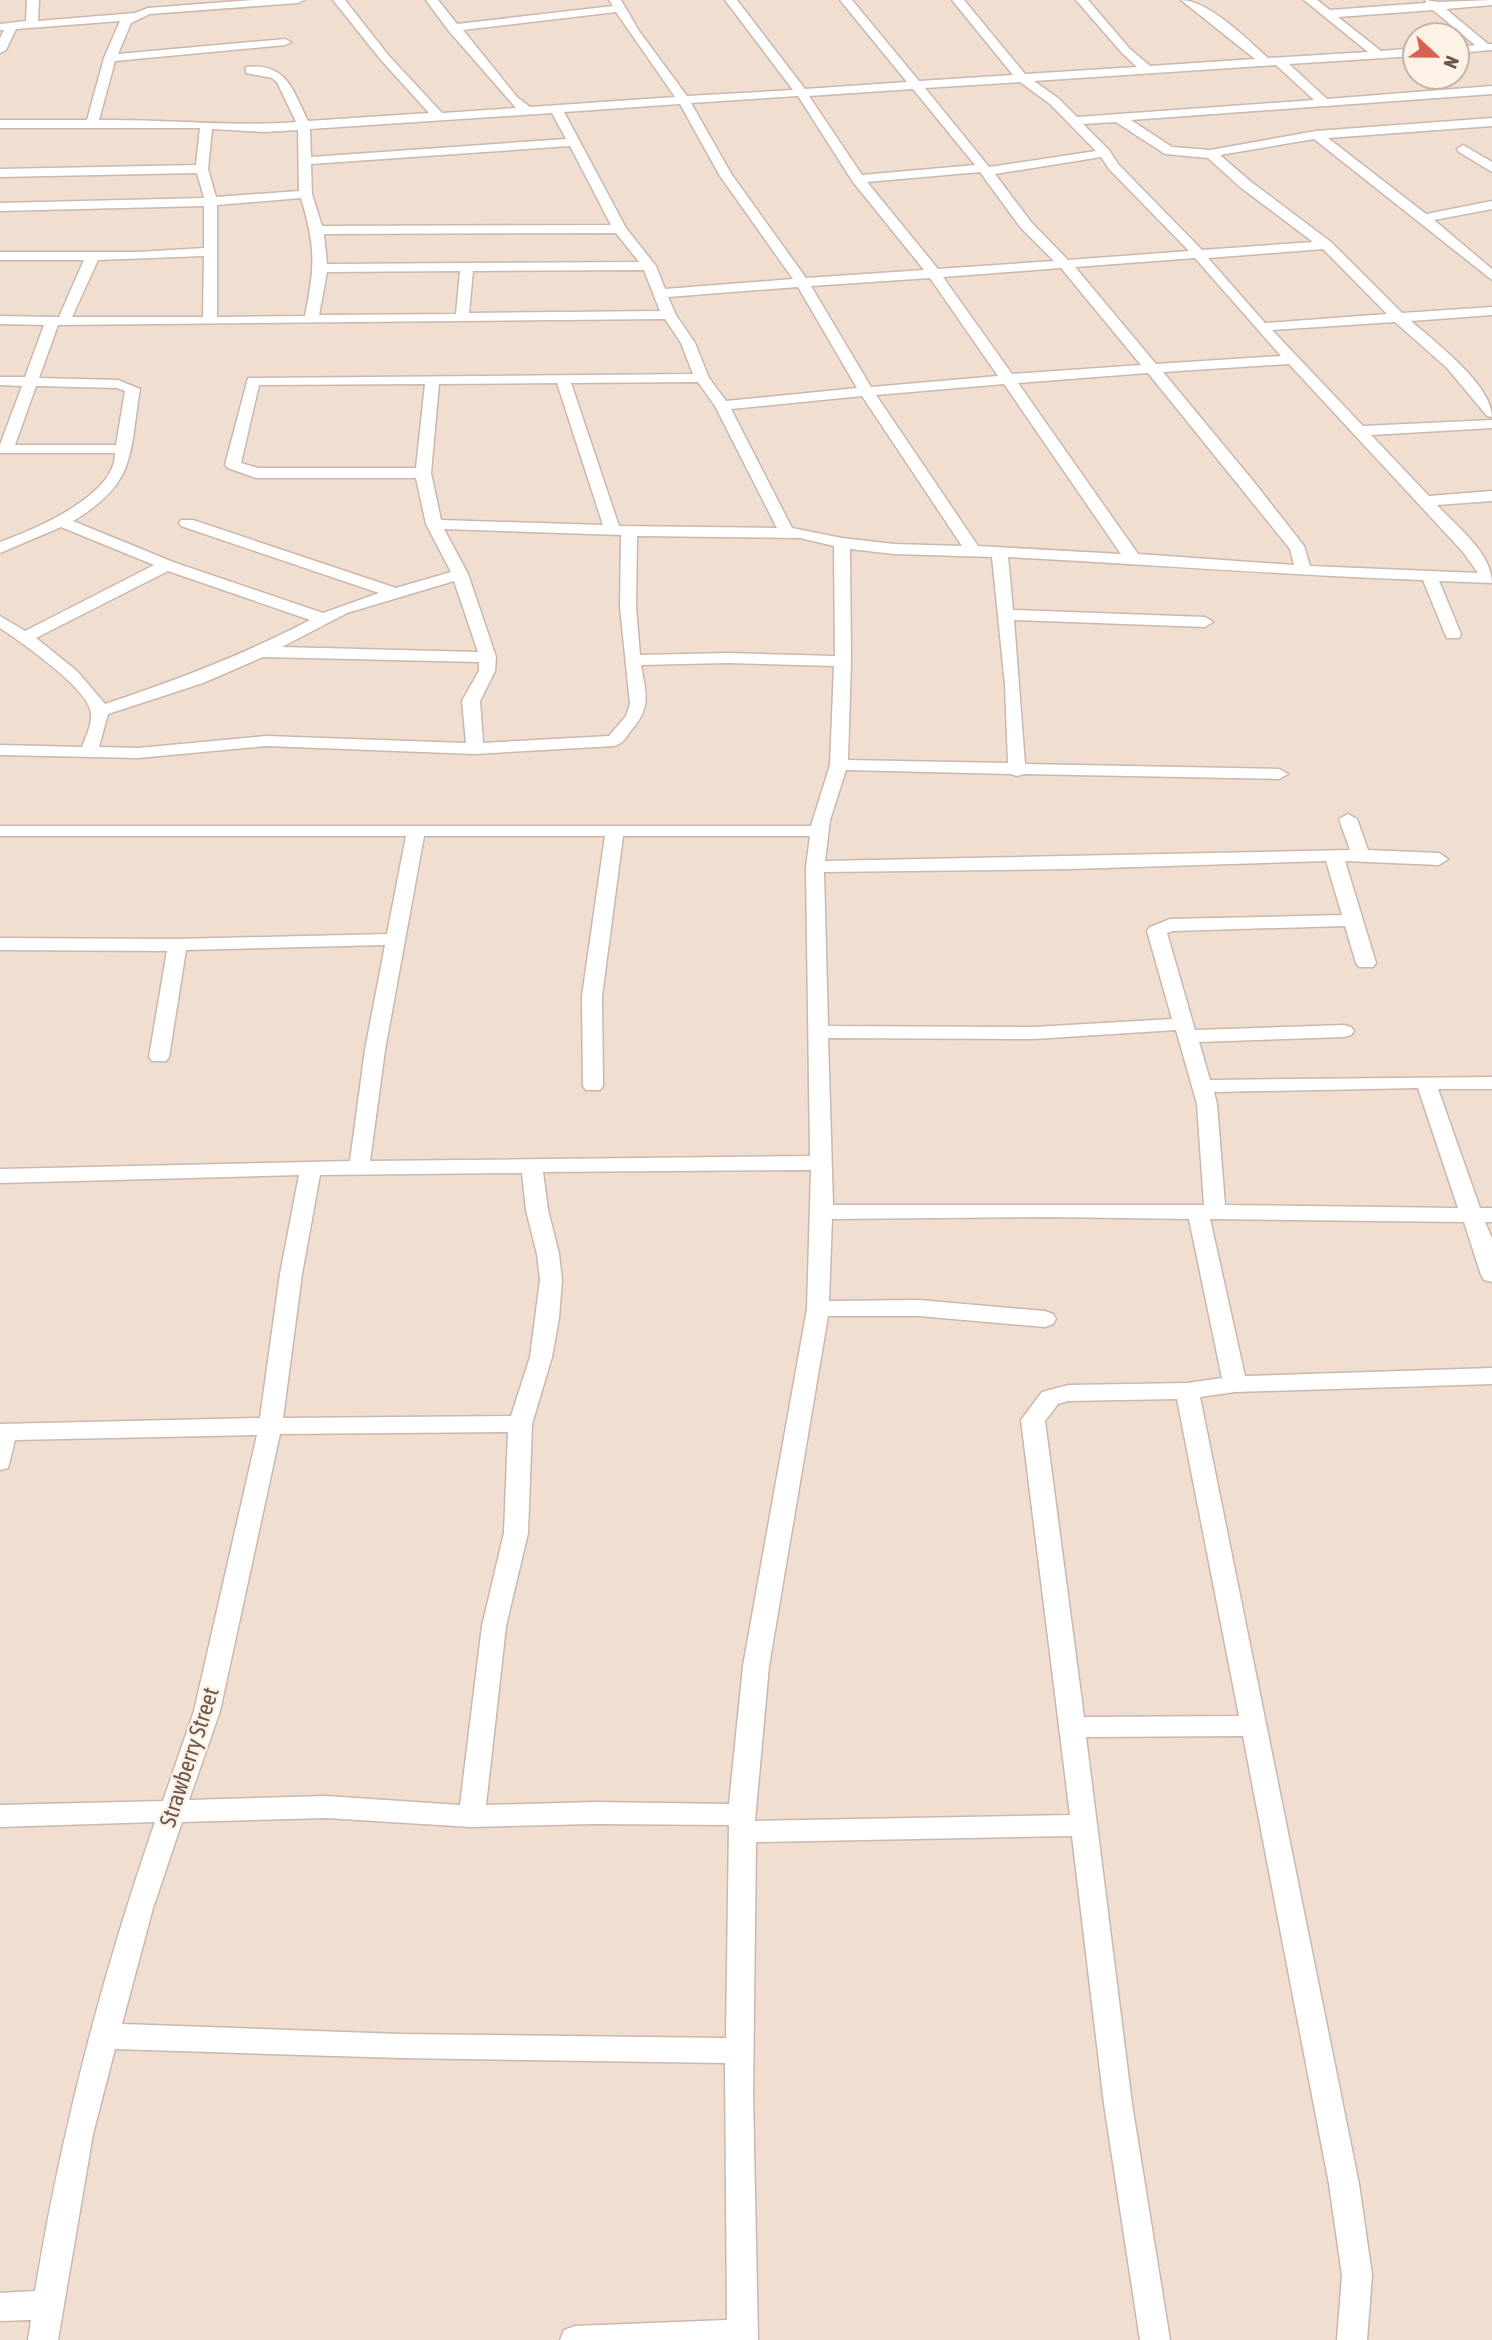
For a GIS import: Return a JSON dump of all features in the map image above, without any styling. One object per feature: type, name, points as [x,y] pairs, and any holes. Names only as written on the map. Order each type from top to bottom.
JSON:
[{"type":"street","points":[[32,24],[33,0]]},
{"type":"street","points":[[0,50],[6,27],[143,9],[298,0]]},
{"type":"street","points":[[339,0],[385,58],[438,116]]},
{"type":"street","points":[[432,0],[513,100],[526,110]]},
{"type":"street","points":[[731,0],[800,92],[858,179],[934,273],[1133,559]]},
{"type":"street","points":[[846,0],[985,169],[1026,225],[1065,264],[1281,526],[1298,549],[1303,571]]},
{"type":"street","points":[[958,0],[1021,77],[1054,101],[1105,153],[1112,166],[1199,253],[1291,360],[1425,501],[1469,549],[1491,578]]},
{"type":"street","points":[[1082,0],[1126,51],[1149,71]]},
{"type":"street","points":[[1187,0],[1265,61]]},
{"type":"street","points":[[1310,0],[1378,54]]},
{"type":"street","points":[[1326,14],[1431,3],[1492,2]]},
{"type":"street","points":[[1431,3],[1489,48]]},
{"type":"street","points":[[452,27],[618,4],[634,32],[684,101],[726,176],[802,282],[866,391],[973,551]]},
{"type":"street","points":[[92,123],[110,58],[126,21],[143,9]]},
{"type":"street","points":[[110,58],[285,42]]},
{"type":"street","points":[[1471,49],[1489,48]]},
{"type":"street","points":[[0,124],[92,123],[265,128],[1401,53]]},
{"type":"street","points":[[1279,61],[1324,102]]},
{"type":"street","points":[[250,70],[276,75],[282,80],[304,125],[306,194],[317,230],[321,268],[311,320]]},
{"type":"street","points":[[1073,121],[1492,90]]},
{"type":"street","points":[[556,108],[620,229],[649,266],[662,293],[668,315],[688,344],[702,378],[722,406],[787,533]]},
{"type":"street","points":[[1116,117],[1169,151],[1211,154],[1316,135],[1492,122]]},
{"type":"street","points":[[206,125],[202,169],[211,201],[210,320]]},
{"type":"street","points":[[1316,135],[1424,218],[1492,276]]},
{"type":"street","points":[[306,161],[575,142]]},
{"type":"street","points":[[1463,149],[1492,168]]},
{"type":"street","points":[[858,179],[985,169],[1105,153]]},
{"type":"street","points":[[1211,154],[1245,184],[1326,245],[1398,317],[1452,365],[1492,413]]},
{"type":"street","points":[[0,173],[202,169]]},
{"type":"street","points":[[0,207],[211,201],[306,194]]},
{"type":"street","points":[[1424,218],[1492,205]]},
{"type":"street","points":[[317,230],[620,229]]},
{"type":"street","points":[[662,293],[1326,245]]},
{"type":"street","points":[[0,256],[93,256],[210,251]]},
{"type":"street","points":[[93,256],[59,320],[3,449],[122,449]]},
{"type":"street","points":[[321,268],[649,266]]},
{"type":"street","points":[[463,319],[467,268]]},
{"type":"street","points":[[1262,327],[1492,311]]},
{"type":"street","points":[[0,320],[463,319],[668,315]]},
{"type":"street","points":[[722,406],[1009,379],[1291,360]]},
{"type":"street","points":[[423,473],[243,471],[233,465],[253,381],[432,382],[702,378]]},
{"type":"street","points":[[0,750],[138,752],[266,741],[475,749],[614,741],[638,709],[621,529],[563,380]]},
{"type":"street","points":[[0,381],[118,384],[133,388],[122,449],[123,462],[115,477],[100,493],[60,521],[0,548]]},
{"type":"street","points":[[432,382],[423,473],[434,524],[460,574],[488,657],[487,671],[471,701],[475,749]]},
{"type":"street","points":[[1359,431],[1492,424]]},
{"type":"street","points":[[1425,501],[1492,496]]},
{"type":"street","points":[[60,521],[167,565],[321,618]]},
{"type":"street","points":[[187,523],[397,594]]},
{"type":"street","points":[[434,524],[811,534],[842,543],[894,549],[1133,559],[1303,571],[1491,578]]},
{"type":"street","points":[[575,2340],[743,2337],[740,2051],[742,1824],[756,1666],[818,1308],[822,1212],[814,867],[818,831],[839,765],[843,661],[842,543]]},
{"type":"street","points":[[999,552],[1013,685],[1017,771]]},
{"type":"street","points":[[25,637],[167,565]]},
{"type":"street","points":[[100,711],[172,689],[261,652],[321,618],[366,601],[460,574]]},
{"type":"street","points":[[1429,576],[1453,634]]},
{"type":"street","points":[[1007,615],[1205,622]]},
{"type":"street","points":[[0,621],[25,637],[74,678],[96,701],[100,711],[89,751]]},
{"type":"street","points":[[261,652],[488,657]]},
{"type":"street","points":[[632,660],[728,658],[843,661]]},
{"type":"street","points":[[839,765],[1017,771],[1279,774]]},
{"type":"street","points":[[1348,819],[1361,856]]},
{"type":"street","points":[[593,1086],[592,996],[615,830]]},
{"type":"street","points":[[0,831],[818,831]]},
{"type":"street","points":[[359,1168],[374,1050],[416,831]]},
{"type":"street","points":[[814,867],[1024,865],[1334,856],[1438,859]]},
{"type":"street","points":[[1334,856],[1366,963]]},
{"type":"street","points":[[1235,1384],[1206,1211],[1207,1104],[1157,931],[1161,927],[1352,920]]},
{"type":"street","points":[[0,944],[177,945],[396,939]]},
{"type":"street","points":[[159,1057],[177,945]]},
{"type":"street","points":[[818,1032],[1344,1031]]},
{"type":"street","points":[[1426,1082],[1481,1214],[1484,1245],[1492,1275]]},
{"type":"street","points":[[1203,1086],[1492,1083]]},
{"type":"street","points":[[0,1176],[311,1168],[821,1164]]},
{"type":"street","points":[[471,1816],[482,1741],[485,1679],[516,1533],[520,1424],[541,1357],[548,1318],[551,1280],[548,1254],[537,1210],[532,1165]]},
{"type":"street","name":"Strawberry Street","points":[[43,2340],[62,2217],[79,2134],[139,1908],[206,1711],[270,1427],[291,1274],[311,1168]]},
{"type":"street","points":[[822,1212],[1206,1211],[1481,1214]]},
{"type":"street","points":[[818,1308],[919,1308],[1045,1319]]},
{"type":"street","points":[[1155,2340],[1119,2111],[1074,1727],[1033,1420],[1050,1398],[1068,1393],[1187,1391],[1235,1384],[1492,1376]]},
{"type":"street","points":[[1187,1391],[1344,2184],[1357,2275],[1352,2340]]},
{"type":"street","points":[[0,1462],[2,1432],[365,1423],[520,1424]]},
{"type":"street","points":[[1074,1727],[1253,1726]]},
{"type":"street","points":[[0,1816],[326,1807],[471,1816],[596,1813],[742,1824],[1084,1825]]},
{"type":"street","points":[[105,2036],[400,2046],[740,2051]]},
{"type":"street","points":[[0,2307],[50,2305]]},
{"type":"shaded area","points":[[0,0],[1492,0],[1492,2340],[0,2340]]}]
